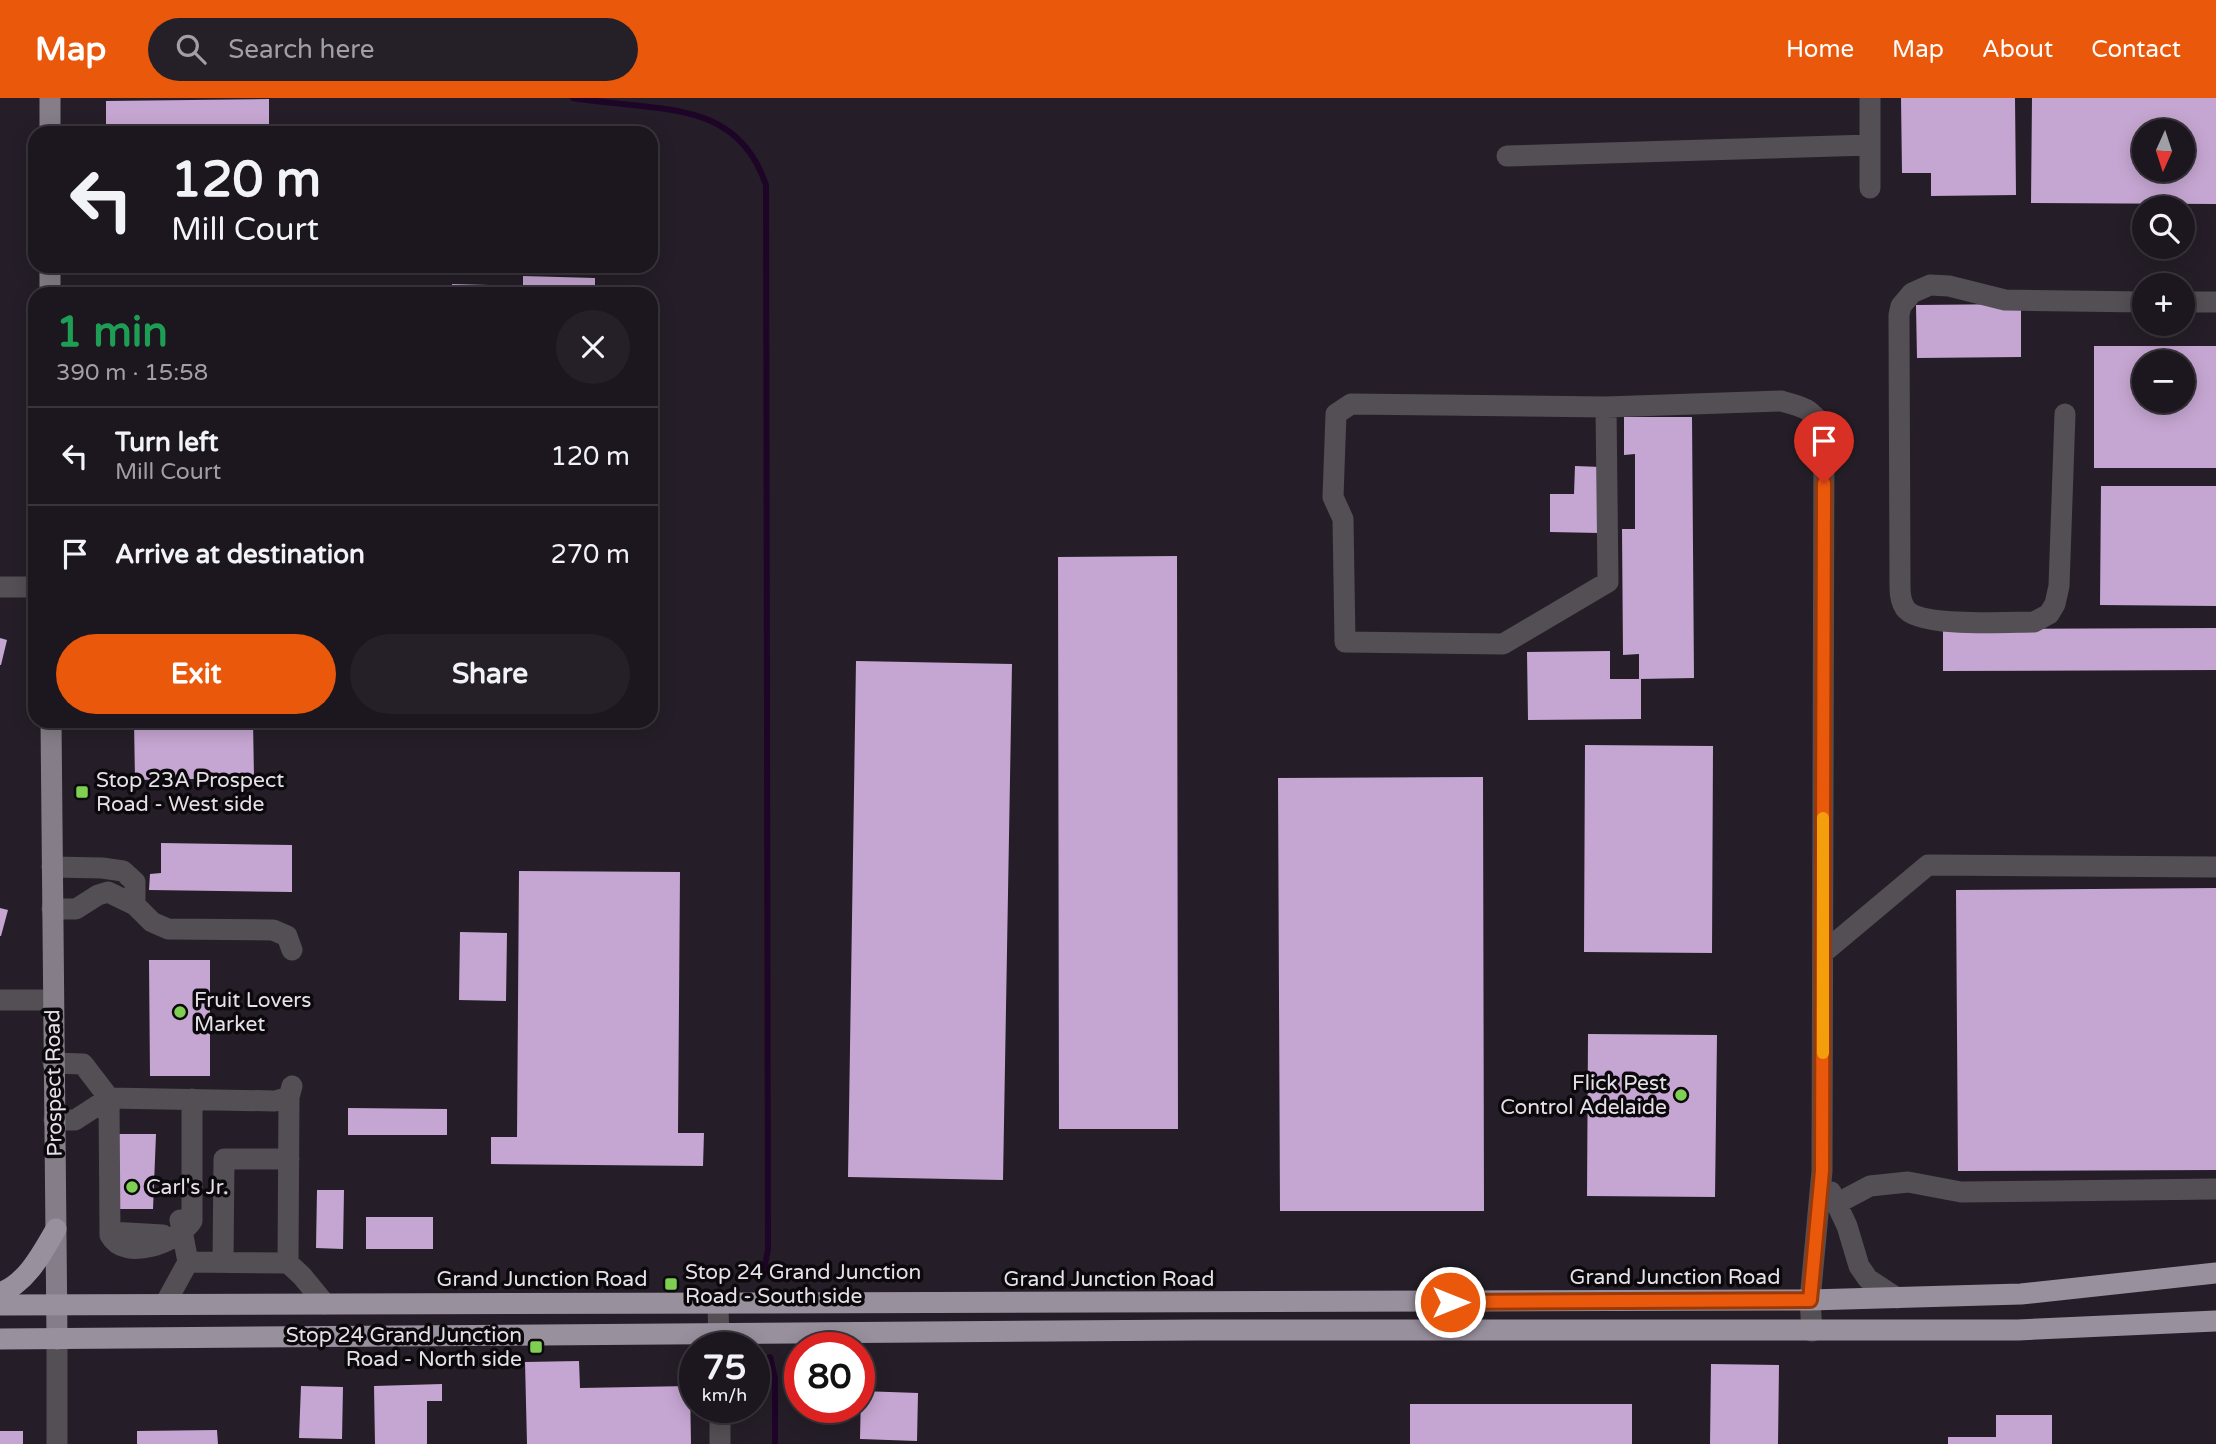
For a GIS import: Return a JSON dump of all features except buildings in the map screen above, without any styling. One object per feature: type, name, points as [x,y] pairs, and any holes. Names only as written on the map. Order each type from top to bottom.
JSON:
[{"type":"highway","points":[[0,1293],[10,1289],[26,1275],[56,1229]]},
{"type":"highway","name":"Grand Junction Road","points":[[0,1305],[1200,1304],[1810,1300],[2021,1294],[2216,1273]]},
{"type":"highway","points":[[1199,1330],[1200,1304]]},
{"type":"highway","points":[[770,1340],[1199,1330],[2018,1330],[2211,1322]]},
{"type":"highway","points":[[0,1339],[679,1341]]},
{"type":"main road","points":[[50,98],[50,126]]},
{"type":"main road","name":"Prospect Road","points":[[51,728],[57,1339]]},
{"type":"street","points":[[1870,98],[1870,188]]},
{"type":"street","points":[[1507,156],[1870,145]]},
{"type":"street","points":[[2064,414],[2060,575],[2055,604],[2049,614],[2040,620],[2021,622],[1933,621],[1905,609],[1900,587],[1899,314],[1905,300],[1921,288],[1939,285],[2005,300],[2132,302]]},
{"type":"street","points":[[2195,302],[2216,302]]},
{"type":"street","points":[[1606,407],[1608,582],[1503,643],[1345,642],[1343,519],[1333,497],[1336,414],[1351,404],[1606,407],[1781,401],[1805,407],[1815,414],[1824,428],[1823,953],[1822,1171],[1810,1300],[1812,1331]]},
{"type":"street","points":[[0,587],[28,587]]},
{"type":"street","points":[[1823,953],[1928,865],[2216,867]]},
{"type":"street","points":[[52,867],[123,871],[135,882],[135,905]]},
{"type":"street","points":[[52,909],[76,909],[108,892],[135,905],[152,922],[168,929],[273,930],[287,936],[292,950]]},
{"type":"street","points":[[0,1000],[52,1000]]},
{"type":"street","points":[[53,1063],[83,1064],[109,1098],[110,1232],[177,1234],[192,1221],[186,1197],[186,1099]]},
{"type":"street","points":[[54,1120],[75,1120],[109,1098],[275,1101],[290,1091],[288,1263]]},
{"type":"street","points":[[223,1262],[224,1159],[289,1159]]},
{"type":"street","points":[[1822,1171],[1847,1226],[1858,1266],[1868,1279],[1897,1298]]},
{"type":"street","points":[[1836,1204],[1870,1186],[1908,1182],[1961,1192],[2216,1189]]},
{"type":"street","points":[[186,1197],[205,1203],[224,1203]]},
{"type":"street","points":[[177,1234],[188,1262]]},
{"type":"street","points":[[177,1234],[177,1282]]},
{"type":"street","points":[[188,1262],[288,1263],[325,1304]]},
{"type":"street","points":[[164,1304],[188,1262]]},
{"type":"street","points":[[718,1304],[719,1332]]},
{"type":"street","name":"Prospect Road","points":[[57,1339],[57,1444]]},
{"type":"street","points":[[720,1423],[720,1444]]},
{"type":"waterway","points":[[573,98],[665,109],[691,114],[715,123],[736,137],[753,157],[766,185],[768,1249],[763,1276]]},
{"type":"waterway","points":[[770,1357],[775,1378],[775,1444]]},
{"type":"waterway","points":[[770,1373],[773,1376]]},
{"type":"slow traffic","points":[[1823,818],[1823,1053]]},
{"type":"place","name":"Stop 23A Prospect Road - West side","points":[[82,792]]},
{"type":"place","name":"Fruit Lovers Market","points":[[180,1012]]},
{"type":"place","name":"Flick Pest Control Adelaide","points":[[1681,1095]]},
{"type":"place","name":"Carl's Jr.","points":[[132,1187]]},
{"type":"place","name":"Stop 24 Grand Junction Road - South side","points":[[671,1284]]},
{"type":"place","name":"Stop 24 Grand Junction Road - North side","points":[[536,1347]]},
{"type":"route","points":[[1450,1302],[1810,1300],[1822,1171],[1824,483]]}]
